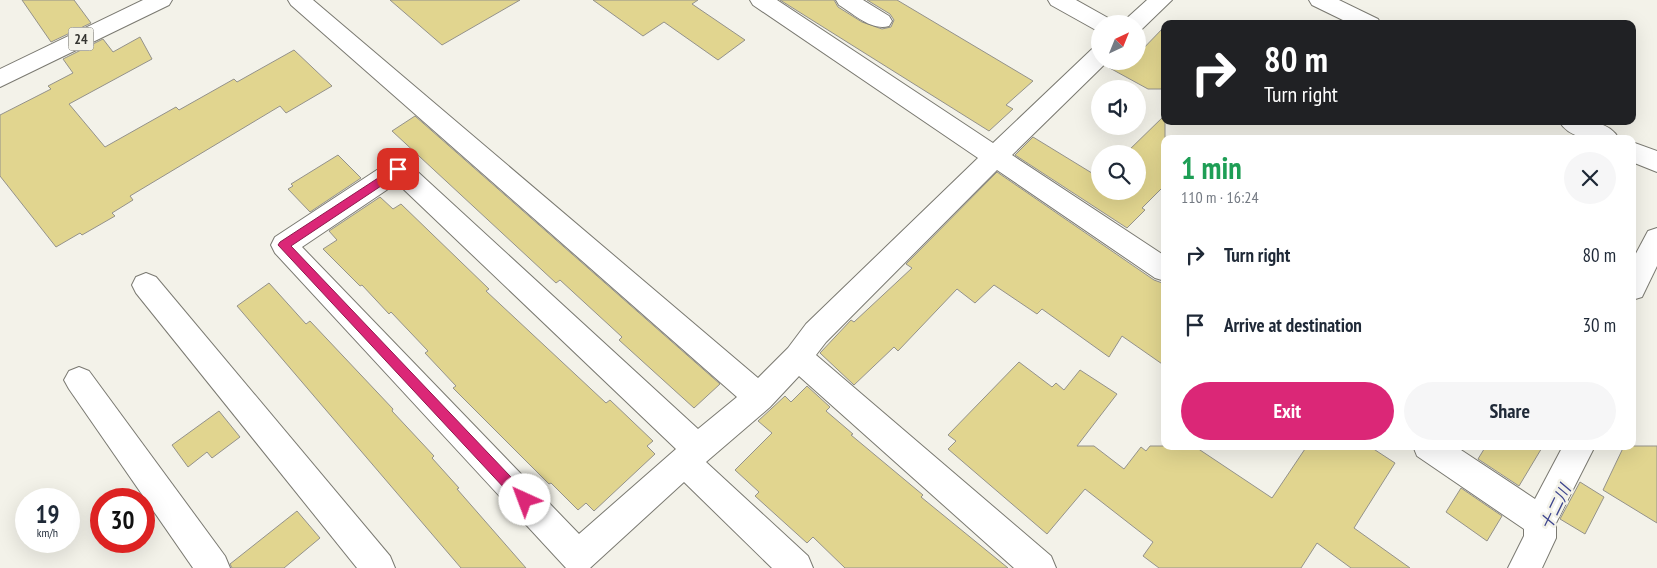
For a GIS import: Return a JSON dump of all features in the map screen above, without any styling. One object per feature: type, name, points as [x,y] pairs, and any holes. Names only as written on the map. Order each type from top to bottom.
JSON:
[{"type":"main road","name":"24","points":[[0,79],[161,0]]},
{"type":"main road","points":[[299,0],[759,397]]},
{"type":"main road","points":[[760,0],[1161,267]]},
{"type":"main road","points":[[847,0],[881,21]]},
{"type":"main road","points":[[1060,0],[1091,18]]},
{"type":"main road","points":[[1144,15],[1161,0]]},
{"type":"main road","points":[[1320,0],[1362,20]]},
{"type":"main road","points":[[796,568],[691,455],[398,169],[284,245],[573,562],[691,455],[759,397],[798,358],[816,332],[1091,64]]},
{"type":"main road","points":[[1579,125],[1599,135]]},
{"type":"main road","points":[[1636,153],[1657,162]]},
{"type":"main road","points":[[1636,281],[1657,239]]},
{"type":"main road","points":[[146,285],[378,568]]},
{"type":"main road","points":[[798,358],[1039,568]]},
{"type":"main road","points":[[79,380],[213,568]]},
{"type":"main road","points":[[1434,450],[1540,521]]},
{"type":"main road","points":[[1525,568],[1540,538],[1540,521],[1578,450]]},
{"type":"building","points":[[22,0],[74,0],[91,23],[51,42]]},
{"type":"building","points":[[390,0],[520,0],[442,45]]},
{"type":"building","points":[[593,0],[698,0],[692,4],[745,40],[718,60],[664,22],[643,36]]},
{"type":"building","points":[[780,0],[834,0],[838,7],[862,22],[882,29],[891,27],[894,20],[890,14],[867,0],[897,0],[1033,81],[1006,105],[1013,109],[989,131]]},
{"type":"building","points":[[1161,30],[1161,89],[1146,88],[1146,80],[1132,80],[1113,70],[1146,70],[1146,46]]},
{"type":"building","points":[[140,37],[152,59],[69,104],[105,147],[176,107],[179,110],[234,79],[237,82],[294,50],[332,86],[286,113],[280,106],[130,196],[133,200],[112,213],[115,216],[56,247],[0,176],[0,115],[51,89],[48,86],[73,73],[63,59],[103,39],[113,52]]},
{"type":"building","points":[[415,116],[720,384],[694,408],[619,340],[622,337],[560,280],[556,283],[392,131]]},
{"type":"building","points":[[1161,119],[1161,125],[1165,125],[1165,135],[1161,135],[1161,189],[1142,208],[1145,210],[1127,228],[1015,155],[1033,137],[1091,172],[1091,200],[1146,200],[1146,145],[1134,145]]},
{"type":"building","points":[[338,155],[361,178],[310,212],[288,189],[293,186],[291,184]]},
{"type":"building","points":[[997,172],[1154,280],[1161,283],[1161,363],[1122,336],[1109,357],[1042,309],[1037,314],[994,285],[975,303],[957,289],[898,351],[894,347],[854,385],[820,353],[851,320],[854,322],[912,268],[906,264]]},
{"type":"building","points":[[380,197],[393,209],[401,204],[489,289],[486,291],[606,403],[610,400],[653,441],[647,446],[655,454],[594,511],[586,503],[578,510],[551,483],[549,484],[453,388],[456,386],[425,353],[428,351],[391,312],[389,314],[362,285],[360,286],[323,249],[337,240],[329,231]]},
{"type":"building","points":[[269,283],[306,324],[310,321],[393,409],[392,411],[434,456],[432,458],[459,488],[457,489],[526,568],[461,568],[237,306]]},
{"type":"building","points":[[1019,362],[1052,387],[1056,383],[1064,390],[1080,370],[1117,394],[1077,446],[1094,446],[1124,469],[1141,447],[1146,451],[1150,446],[1161,446],[1161,450],[1200,450],[1272,498],[1304,450],[1375,450],[1395,463],[1354,528],[1410,568],[1351,568],[1317,543],[1301,568],[1159,568],[1143,556],[1153,542],[1085,489],[1047,534],[948,449],[956,441],[948,435]]},
{"type":"building","points":[[807,386],[830,407],[826,411],[853,434],[851,435],[923,495],[921,497],[1008,568],[845,568],[813,537],[807,543],[755,496],[759,492],[735,470],[772,433],[758,421],[785,396],[791,402]]},
{"type":"building","points":[[219,411],[240,437],[212,458],[207,452],[188,467],[172,445]]},
{"type":"building","points":[[1636,446],[1657,446],[1657,523],[1603,490],[1622,450],[1636,450]]},
{"type":"building","points":[[1484,450],[1541,450],[1519,486],[1478,459]]},
{"type":"building","points":[[1580,482],[1604,497],[1585,534],[1560,519]]},
{"type":"building","points":[[1461,488],[1502,516],[1487,541],[1446,512]]},
{"type":"building","points":[[297,511],[320,538],[284,568],[232,568],[230,564]]},
{"type":"route","points":[[398,169],[284,245],[525,500]]},
{"type":"water label","name":"十二川","points":[[1555,507]]}]
